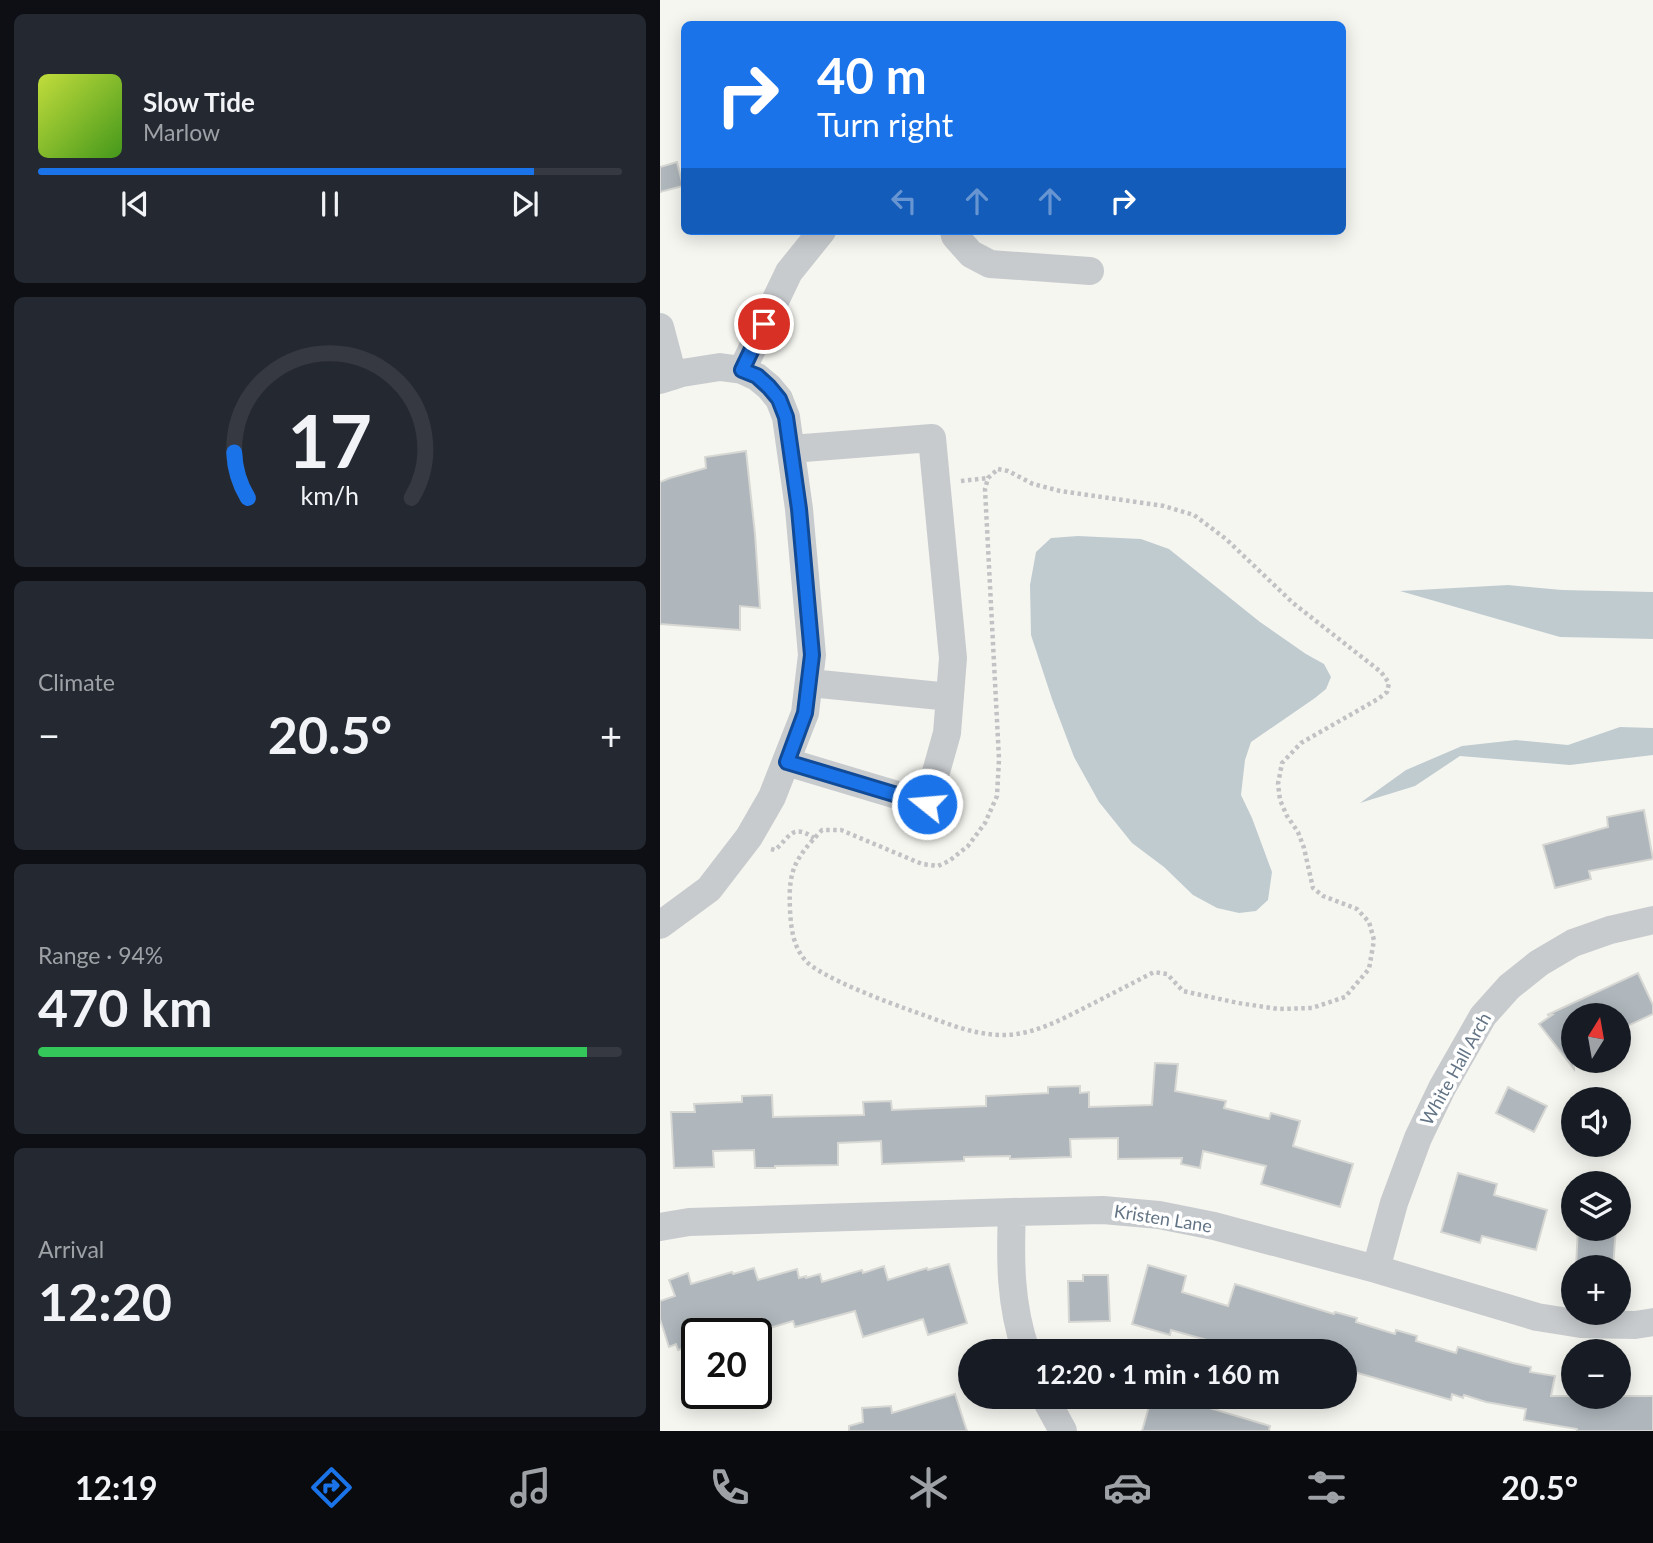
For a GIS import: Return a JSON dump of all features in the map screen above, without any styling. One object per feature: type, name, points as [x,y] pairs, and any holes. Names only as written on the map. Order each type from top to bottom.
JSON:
[{"type":"street","points":[[742,370],[789,272],[819,235]]},
{"type":"street","points":[[955,235],[971,254],[990,264],[1090,271]]},
{"type":"street","points":[[660,327],[667,378],[720,367],[742,370],[757,376],[779,399],[786,417],[799,509],[812,655],[805,713],[772,797],[749,837],[709,889],[660,925]]},
{"type":"street","points":[[787,762],[927,804],[947,733],[953,658],[932,438],[791,449]]},
{"type":"street","points":[[810,683],[950,697]]},
{"type":"street","name":"White Hall Arch","points":[[1376,1269],[1394,1203],[1418,1138],[1442,1088],[1483,1016],[1509,987],[1539,963],[1573,943],[1610,930],[1653,920]]},
{"type":"street","name":"Kristen Lane","points":[[660,1227],[690,1222],[1012,1212],[1103,1210],[1159,1215],[1214,1226],[1376,1269],[1537,1317],[1581,1324],[1635,1325],[1653,1322]]},
{"type":"street","points":[[1012,1212],[1010,1256],[1014,1301],[1022,1339]]},
{"type":"street","points":[[1051,1409],[1063,1431]]},
{"type":"path","points":[[998,469],[1008,471],[1033,484],[1061,491],[1164,506],[1194,515],[1226,539],[1293,603],[1381,672],[1389,683],[1387,692],[1378,699],[1300,743],[1282,763],[1278,784],[1280,800],[1304,848],[1313,888],[1323,896],[1357,909],[1369,922],[1374,940],[1369,969],[1345,997],[1312,1008],[1279,1009],[1183,991],[1167,974],[1154,972],[1055,1023],[1026,1033],[1002,1035],[969,1031],[894,1005],[833,978],[806,962],[794,943],[789,888],[792,870],[814,838],[822,830],[841,830],[921,864],[938,866],[968,846],[985,823],[998,796],[999,759],[986,489],[988,478],[998,469]]},
{"type":"path","points":[[749,837],[766,848],[775,850],[789,834],[797,831],[814,838]]},
{"type":"shaded area","points":[[1078,536],[1141,539],[1169,549],[1260,622],[1324,664],[1331,677],[1326,689],[1315,698],[1251,742],[1245,760],[1241,795],[1272,872],[1268,900],[1256,911],[1239,913],[1217,908],[1193,895],[1164,867],[1132,843],[1099,802],[1074,757],[1031,635],[1030,585],[1036,552],[1051,538]]},
{"type":"shaded area","points":[[1508,585],[1562,590],[1653,592],[1653,639],[1560,637],[1400,591]]},
{"type":"shaded area","points":[[1620,727],[1653,728],[1653,755],[1570,765],[1460,756],[1415,786],[1360,803],[1406,770],[1462,746],[1516,740],[1568,745]]},
{"type":"building","points":[[677,162],[681,187],[660,192],[660,167]]},
{"type":"building","points":[[746,451],[760,608],[740,606],[740,630],[660,624],[660,482],[706,468],[705,457]]},
{"type":"building","points":[[1644,810],[1653,859],[1589,871],[1591,879],[1555,888],[1543,845],[1608,827],[1607,817]]},
{"type":"building","points":[[1638,973],[1653,1005],[1653,1014],[1631,1024],[1631,1003],[1573,1003]]},
{"type":"building","points":[[1561,1009],[1561,1052],[1539,1024],[1552,1015],[1547,1015]]},
{"type":"building","points":[[1155,1063],[1178,1064],[1175,1091],[1226,1101],[1224,1108],[1269,1119],[1271,1113],[1300,1121],[1293,1146],[1353,1164],[1340,1207],[1261,1184],[1266,1166],[1203,1151],[1200,1168],[1181,1164],[1182,1158],[1118,1159],[1118,1138],[1070,1139],[1071,1157],[964,1157],[964,1161],[882,1164],[881,1141],[838,1143],[838,1165],[755,1168],[754,1150],[713,1151],[714,1167],[674,1168],[671,1112],[695,1112],[694,1104],[742,1102],[742,1096],[772,1095],[773,1117],[864,1115],[863,1102],[891,1101],[892,1110],[986,1106],[986,1096],[1048,1093],[1048,1087],[1080,1086],[1080,1093],[1089,1092],[1089,1107],[1152,1105]]},
{"type":"building","points":[[1508,1087],[1547,1106],[1534,1132],[1496,1113]]},
{"type":"building","points":[[1458,1173],[1497,1184],[1494,1195],[1547,1210],[1536,1250],[1482,1236],[1480,1243],[1441,1232]]},
{"type":"building","points":[[1577,1241],[1615,1241],[1614,1255],[1577,1255]]},
{"type":"building","points":[[949,1264],[967,1323],[928,1335],[923,1319],[863,1337],[855,1311],[795,1327],[793,1321],[772,1327],[772,1318],[681,1318],[681,1349],[678,1350],[676,1344],[669,1347],[660,1319],[660,1301],[675,1296],[669,1280],[688,1273],[691,1284],[754,1268],[758,1280],[797,1269],[799,1278],[820,1274],[822,1282],[884,1266],[888,1280],[927,1268],[928,1270]]},
{"type":"building","points":[[1148,1265],[1186,1276],[1182,1292],[1228,1306],[1235,1284],[1334,1314],[1335,1312],[1357,1318],[1356,1322],[1395,1334],[1396,1330],[1417,1336],[1416,1341],[1456,1353],[1458,1347],[1531,1367],[1530,1372],[1555,1376],[1551,1396],[1561,1396],[1561,1409],[1631,1409],[1631,1396],[1653,1396],[1653,1431],[1577,1431],[1524,1420],[1526,1409],[1464,1395],[1463,1398],[1452,1394],[1451,1400],[1357,1373],[1357,1339],[1203,1339],[1171,1330],[1170,1335],[1132,1324]]},
{"type":"building","points":[[1083,1275],[1108,1275],[1110,1321],[1069,1322],[1068,1281],[1083,1281]]},
{"type":"building","points":[[955,1394],[967,1431],[849,1431],[849,1426],[863,1422],[862,1408],[891,1406],[892,1413]]},
{"type":"building","points":[[1148,1409],[1213,1409],[1270,1426],[1269,1431],[1142,1431]]},
{"type":"route","points":[[764,324],[742,370],[757,376],[769,387],[779,399],[786,417],[799,509],[812,655],[805,713],[787,762],[927,804]]}]
